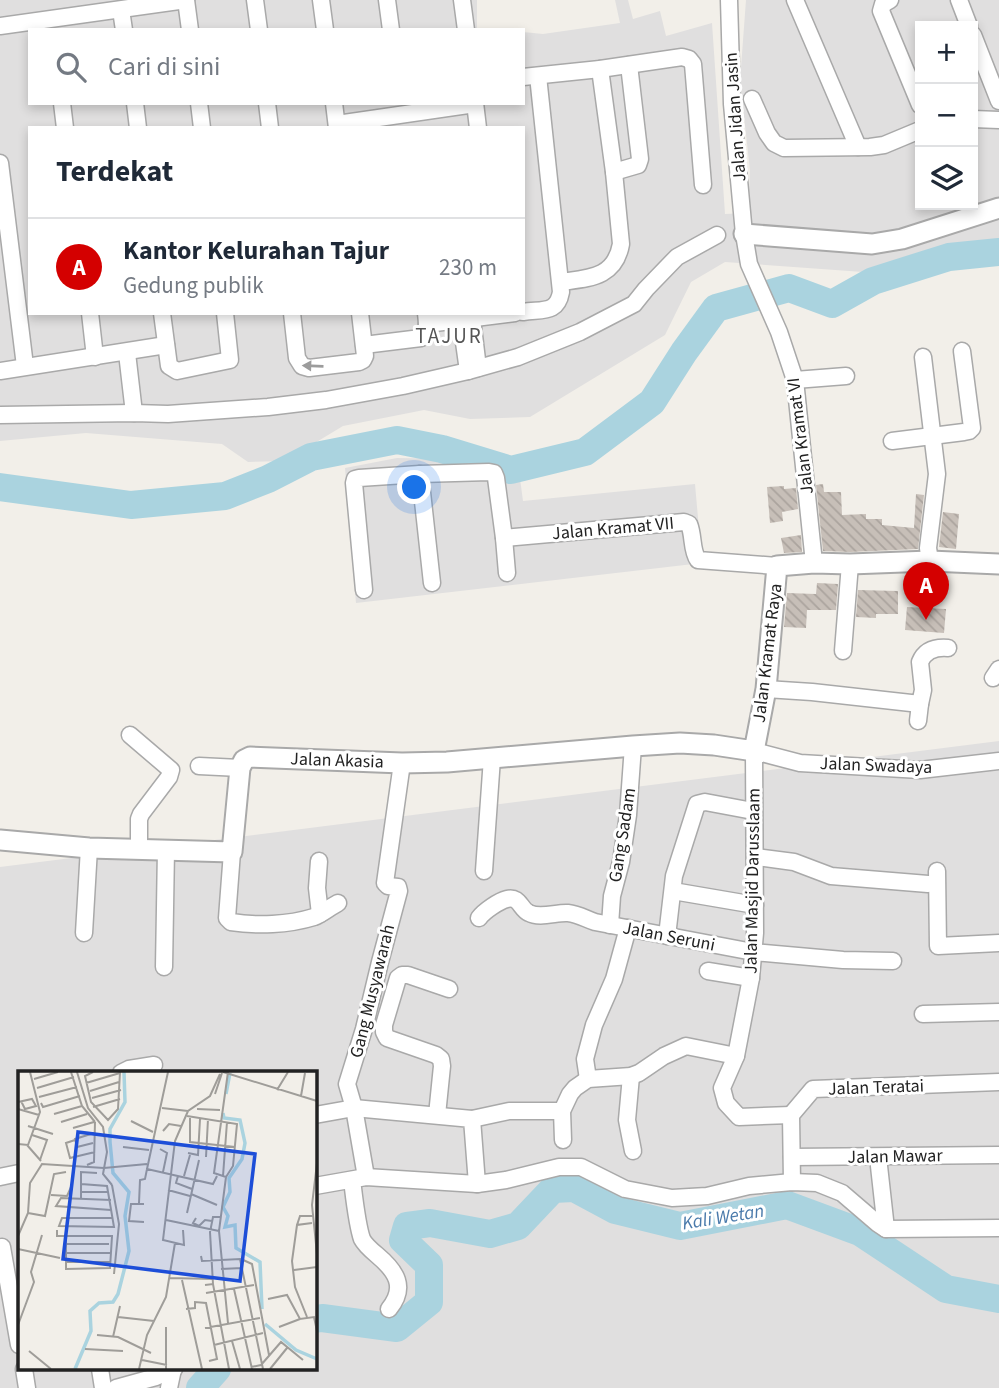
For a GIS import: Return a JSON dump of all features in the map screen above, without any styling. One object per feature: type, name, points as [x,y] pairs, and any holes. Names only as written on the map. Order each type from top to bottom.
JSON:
[{"type":"street","points":[[0,26],[51,24],[186,0],[190,28]]},
{"type":"street","points":[[255,0],[258,28]]},
{"type":"street","points":[[321,0],[325,28]]},
{"type":"street","points":[[387,0],[391,28]]},
{"type":"street","points":[[462,0],[466,28]]},
{"type":"street","name":"Jalan Jidan Jasin","points":[[729,0],[732,104],[744,234]]},
{"type":"street","points":[[795,0],[858,147]]},
{"type":"street","points":[[890,0],[883,4],[881,11],[915,93]]},
{"type":"street","points":[[959,0],[967,21]]},
{"type":"street","points":[[121,10],[124,28]]},
{"type":"street","points":[[978,48],[999,101]]},
{"type":"street","points":[[525,312],[554,308],[559,302],[561,282],[530,76],[682,57],[689,59],[694,64],[703,185]]},
{"type":"street","points":[[614,172],[638,165],[640,159],[629,65]]},
{"type":"street","points":[[561,282],[596,278],[608,270],[619,255],[621,244],[614,172],[600,69]]},
{"type":"street","points":[[752,99],[767,133],[774,143],[784,148],[884,145],[915,132]]},
{"type":"street","points":[[62,105],[65,126]]},
{"type":"street","points":[[135,105],[138,126]]},
{"type":"street","points":[[199,105],[202,126]]},
{"type":"street","points":[[267,105],[270,126]]},
{"type":"street","points":[[334,105],[337,126],[468,105]]},
{"type":"street","points":[[475,105],[478,126]]},
{"type":"street","points":[[978,118],[999,120]]},
{"type":"street","points":[[0,163],[25,366]]},
{"type":"street","points":[[0,415],[210,412],[326,400],[403,386],[518,357],[580,332],[634,304],[677,257],[717,235],[744,234],[872,244],[902,239],[999,208]]},
{"type":"street","name":"Jalan Kramat VI","points":[[744,234],[750,264],[779,332],[795,380],[814,563]]},
{"type":"street","points":[[90,315],[95,358]]},
{"type":"street","points":[[162,315],[169,366],[177,370],[230,360],[225,315]]},
{"type":"street","points":[[292,315],[297,358],[302,366],[309,368],[363,360],[365,356],[360,315]]},
{"type":"street","points":[[364,345],[421,338],[426,333],[426,319],[466,320],[498,315]]},
{"type":"street","points":[[466,320],[471,367]]},
{"type":"street","points":[[0,371],[166,345]]},
{"type":"street","points":[[892,441],[970,431],[972,428],[962,351]]},
{"type":"street","points":[[127,353],[134,413]]},
{"type":"street","points":[[923,357],[937,474],[924,562]]},
{"type":"street","points":[[795,380],[846,376]]},
{"type":"street","points":[[365,590],[355,479],[420,474],[494,473],[507,573]]},
{"type":"street","points":[[420,474],[432,583]]},
{"type":"street","name":"Jalan Kramat VII","points":[[504,538],[684,522],[689,524],[692,530],[698,560],[777,566]]},
{"type":"street","name":"Jalan Kramat Raya","points":[[754,751],[766,689],[777,566],[924,562],[999,564]]},
{"type":"street","points":[[843,651],[850,564]]},
{"type":"street","points":[[918,721],[923,690],[920,662],[922,657],[932,650],[948,648]]},
{"type":"street","points":[[766,689],[920,704]]},
{"type":"street","points":[[130,735],[171,770],[169,777],[139,818],[139,849]]},
{"type":"street","name":"Jalan Akasia","points":[[240,768],[244,760],[250,757],[402,763],[447,762],[680,743],[754,751]]},
{"type":"street","name":"Gang Sadam","points":[[610,925],[611,896],[621,862],[628,815],[633,746]]},
{"type":"street","name":"Jalan Swadaya","points":[[754,751],[800,763],[920,770],[999,761]]},
{"type":"street","name":"Jalan Masjid Darusslaam","points":[[754,751],[753,811],[756,857],[751,978],[736,1056],[722,1088],[726,1103],[739,1117],[791,1115]]},
{"type":"street","points":[[484,871],[492,758]]},
{"type":"street","name":"Gang Musyawarah","points":[[354,1108],[347,1084],[364,1029],[399,891],[398,887],[386,884],[402,763]]},
{"type":"street","points":[[199,766],[240,768],[228,921],[248,925],[285,922],[315,917],[338,903]]},
{"type":"street","points":[[667,936],[674,876],[697,804],[705,802],[753,811]]},
{"type":"street","points":[[0,840],[89,848],[232,852]]},
{"type":"street","points":[[84,933],[89,848]]},
{"type":"street","points":[[164,967],[166,849]]},
{"type":"street","points":[[756,857],[794,862],[831,876],[932,878],[937,946],[999,943]]},
{"type":"street","points":[[319,861],[317,888],[320,914]]},
{"type":"street","points":[[673,891],[755,905]]},
{"type":"street","name":"Jalan Seruni","points":[[479,918],[507,899],[512,899],[518,901],[529,913],[536,915],[575,914],[595,922],[753,952],[843,960],[893,961]]},
{"type":"street","points":[[588,1079],[585,1059],[594,1025],[614,979],[628,928]]},
{"type":"street","points":[[708,971],[751,978]]},
{"type":"street","points":[[437,1115],[441,1059],[387,1038],[384,1026],[398,978],[402,975],[449,989]]},
{"type":"street","points":[[923,1014],[999,1012]]},
{"type":"street","points":[[563,1140],[562,1111],[570,1094],[588,1079],[631,1076],[686,1046],[736,1056]]},
{"type":"street","points":[[125,1071],[154,1065]]},
{"type":"street","points":[[631,1076],[627,1120],[633,1151]]},
{"type":"street","name":"Jalan Teratai","points":[[791,1115],[813,1090],[999,1082]]},
{"type":"street","points":[[354,1108],[362,1240],[390,1266],[398,1284],[398,1295],[388,1310]]},
{"type":"street","points":[[317,1115],[354,1108],[472,1119],[509,1111],[562,1111]]},
{"type":"street","points":[[791,1115],[792,1182]]},
{"type":"street","points":[[472,1119],[477,1184]]},
{"type":"street","name":"Jalan Mawar","points":[[792,1157],[999,1155]]},
{"type":"street","points":[[878,1157],[886,1229]]},
{"type":"street","points":[[317,1186],[359,1178],[477,1184],[559,1167],[581,1167],[625,1189],[672,1198],[708,1196],[749,1186],[792,1182],[817,1183],[842,1193],[886,1229],[999,1228]]},
{"type":"street","points":[[0,1177],[18,1173]]},
{"type":"street","points":[[1,1247],[18,1340]]},
{"type":"street","points":[[24,1370],[27,1388]]},
{"type":"street","points":[[100,1370],[103,1388]]},
{"type":"street","points":[[116,1388],[172,1370]]},
{"type":"street","points":[[169,1388],[174,1370]]},
{"type":"lane","points":[[924,562],[918,580],[937,580]]},
{"type":"shaded area","points":[[0,0],[477,0],[477,28],[28,28],[28,105],[525,105],[525,32],[543,34],[620,23],[615,0],[628,0],[633,19],[660,11],[666,36],[712,23],[725,214],[748,213],[750,170],[740,81],[746,0],[999,0],[999,241],[863,272],[725,262],[691,282],[665,335],[530,417],[470,419],[424,410],[343,426],[285,461],[248,462],[222,444],[86,433],[0,441]]},
{"type":"shaded area","points":[[397,458],[451,459],[519,471],[523,501],[695,484],[702,563],[356,603],[345,468]]},
{"type":"shaded area","points":[[999,741],[999,1388],[0,1388],[0,867]]},
{"type":"building","points":[[823,484],[824,492],[841,492],[842,515],[866,514],[866,519],[882,519],[882,525],[914,528],[916,494],[924,495],[918,549],[823,551],[816,485]]},
{"type":"building","points":[[784,486],[784,489],[796,488],[798,509],[782,512],[783,521],[770,523],[767,487]]},
{"type":"building","points":[[943,512],[959,514],[956,549],[939,547]]},
{"type":"building","points":[[801,535],[802,552],[784,553],[781,538]]},
{"type":"building","points":[[817,583],[838,584],[836,610],[807,610],[806,628],[784,627],[787,593],[816,594]]},
{"type":"building","points":[[858,590],[898,591],[898,614],[876,614],[876,618],[856,617]]},
{"type":"building","points":[[907,607],[946,609],[944,633],[905,630]]},
{"type":"waterway","points":[[0,487],[131,505],[225,496],[268,479],[311,457],[397,440],[442,449],[511,470],[585,452],[652,402],[716,308],[789,288],[832,304],[873,281],[949,257],[999,252]]},
{"type":"waterway","name":"Kali Wetan","points":[[317,1319],[397,1328],[429,1302],[429,1265],[403,1240],[407,1226],[430,1223],[490,1234],[518,1226],[553,1189],[574,1188],[615,1210],[680,1226],[787,1205],[860,1232],[946,1289],[999,1299]]},
{"type":"waterway","name":"Kali Wetan","points":[[200,1388],[216,1370]]},
{"type":"place","name":"Kantor Kelurahan Tajur","points":[[926,620]]},
{"type":"district","name":"TAJUR","points":[[449,336]]}]
